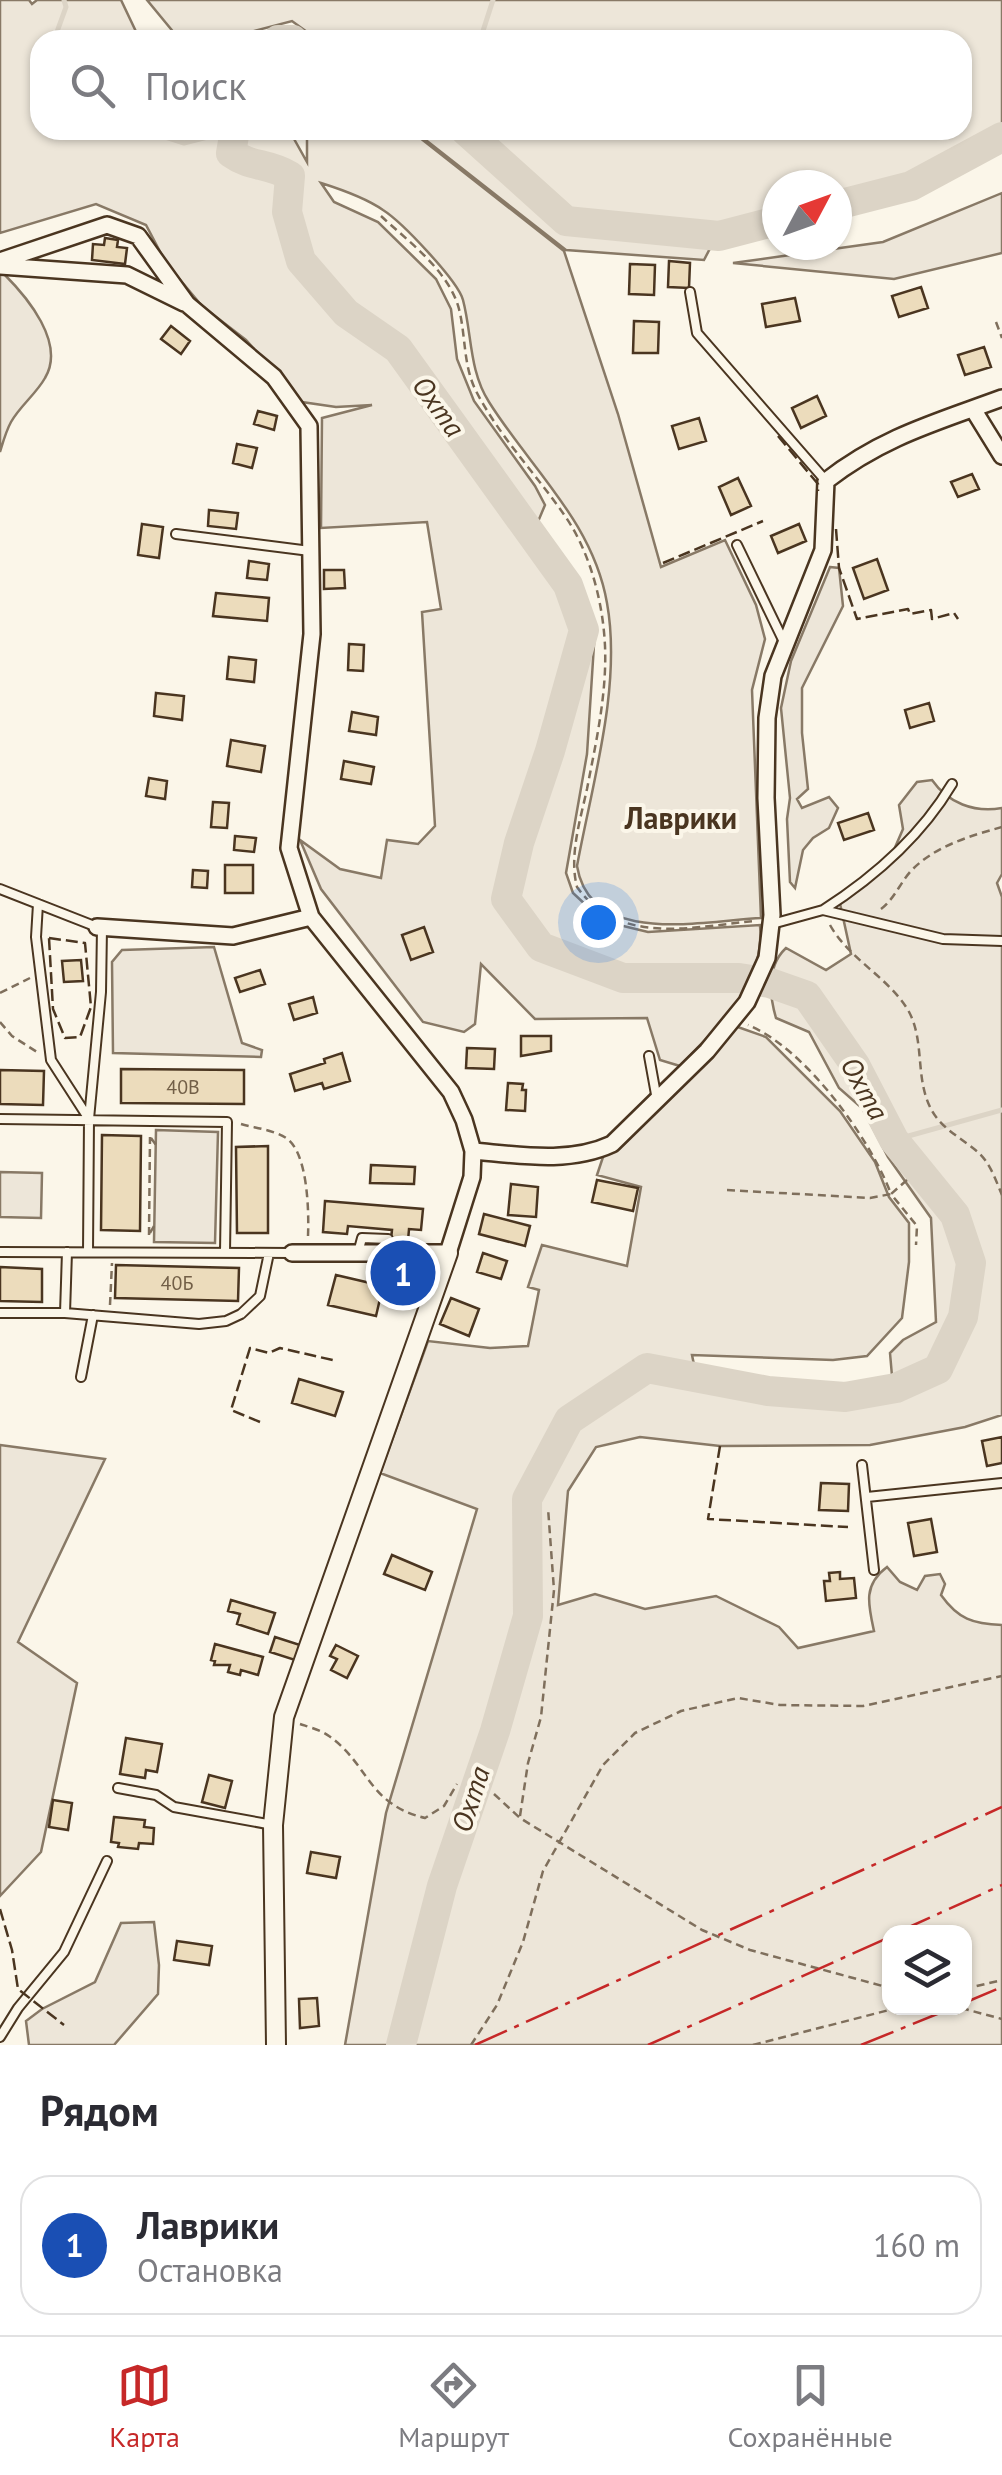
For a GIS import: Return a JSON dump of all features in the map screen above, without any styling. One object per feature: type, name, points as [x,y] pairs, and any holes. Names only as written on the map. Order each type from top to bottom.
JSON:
[{"type":"street","points":[[0,264],[107,225],[138,236],[188,304],[274,377],[309,426],[312,634],[288,848],[311,918],[451,1092],[474,1150],[472,1177],[448,1253],[284,1717],[273,1825],[276,2045]]},
{"type":"street","points":[[0,264],[127,275],[188,304]]},
{"type":"street","points":[[474,1150],[555,1156],[596,1151],[620,1136],[657,1100],[748,1002],[767,958],[772,922],[766,798],[767,718],[773,676],[824,550],[826,482],[850,462],[902,433],[1002,398]]},
{"type":"street","points":[[972,409],[1002,456]]},
{"type":"street","points":[[99,928],[233,936],[311,918]]},
{"type":"street","points":[[300,1253],[448,1253]]},
{"type":"lane","points":[[690,292],[697,333],[826,482]]},
{"type":"lane","points":[[176,534],[310,551]]},
{"type":"lane","points":[[737,546],[784,644]]},
{"type":"lane","points":[[772,922],[822,910],[861,886],[934,814],[952,784]]},
{"type":"lane","points":[[0,889],[99,928],[101,992],[90,1120],[88,1252]]},
{"type":"lane","points":[[38,904],[36,937],[52,1060],[90,1120]]},
{"type":"lane","points":[[822,910],[943,939],[1002,941]]},
{"type":"lane","points":[[649,1056],[657,1100]]},
{"type":"lane","points":[[0,1118],[227,1122],[225,1252]]},
{"type":"lane","points":[[0,1252],[300,1253]]},
{"type":"lane","points":[[64,1313],[67,1252]]},
{"type":"lane","points":[[0,1312],[199,1324],[226,1322],[260,1296],[269,1252]]},
{"type":"lane","points":[[80,1377],[93,1316]]},
{"type":"lane","points":[[862,1465],[874,1570]]},
{"type":"lane","points":[[867,1497],[1002,1483]]},
{"type":"lane","points":[[118,1788],[156,1795],[174,1807],[273,1825]]},
{"type":"lane","points":[[0,2037],[18,2008],[64,1952],[107,1861]]},
{"type":"path","points":[[382,216],[429,263],[454,297],[460,311],[466,366],[476,391],[568,519],[594,580],[605,644],[604,684],[575,854],[577,888],[605,916],[648,928],[772,922]]},
{"type":"path","points":[[996,322],[1002,338]]},
{"type":"path","points":[[868,920],[890,902],[911,872],[941,849],[1002,827]]},
{"type":"path","points":[[822,910],[840,942],[907,1008],[918,1036],[922,1083],[930,1109],[942,1124],[984,1157],[1002,1195]]},
{"type":"path","points":[[0,993],[40,972]]},
{"type":"path","points":[[732,1020],[769,1034],[843,1109],[879,1162],[891,1194],[917,1226],[916,1245]]},
{"type":"path","points":[[0,1022],[12,1036],[52,1060]]},
{"type":"path","points":[[227,1122],[284,1136],[294,1144],[309,1200],[300,1253]]},
{"type":"path","points":[[149,1235],[150,1136]]},
{"type":"path","points":[[727,1190],[889,1197],[907,1180]]},
{"type":"path","points":[[109,1317],[112,1252]]},
{"type":"path","points":[[520,1818],[528,1764],[541,1718],[554,1590],[548,1508]]},
{"type":"path","points":[[471,2045],[497,2006],[523,1942],[543,1871],[603,1764],[635,1732],[681,1711],[738,1698],[780,1704],[864,1706],[1002,1676]]},
{"type":"path","points":[[284,1717],[329,1736],[374,1789],[402,1812],[425,1818],[444,1806],[458,1784]]},
{"type":"path","points":[[494,1794],[520,1818],[718,1937],[750,1950],[882,1986]]},
{"type":"path","points":[[972,1987],[1002,1980]]},
{"type":"path","points":[[972,2011],[1002,2019]]},
{"type":"path","points":[[753,2045],[882,2012]]},
{"type":"shaded area","points":[[0,0],[29,0],[32,4],[37,0],[121,0],[135,30],[30,30],[30,140],[295,140],[307,162],[307,140],[423,140],[564,251],[618,414],[661,567],[725,540],[756,605],[765,639],[752,690],[761,918],[652,924],[603,909],[586,892],[577,866],[603,735],[611,668],[611,635],[600,574],[575,521],[483,390],[459,291],[392,217],[361,198],[321,183],[334,202],[378,222],[436,279],[451,309],[457,359],[474,401],[535,486],[545,505],[537,524],[581,589],[595,629],[587,754],[566,873],[573,893],[603,921],[648,932],[760,925],[760,947],[747,986],[724,1019],[680,1066],[660,1060],[647,1018],[535,1019],[481,964],[475,1024],[464,1032],[423,1022],[321,889],[300,840],[340,869],[381,878],[387,840],[418,844],[435,826],[422,612],[441,609],[427,522],[321,528],[322,418],[372,405],[336,407],[302,402],[246,340],[202,306],[166,263],[146,225],[96,204],[0,233]]},
{"type":"shaded area","points":[[147,0],[1002,0],[1002,133],[912,185],[852,199],[852,170],[762,170],[762,222],[718,233],[704,260],[566,250],[426,140],[972,140],[972,30],[304,30],[292,21],[258,30],[172,30]]},
{"type":"shaded area","points":[[1002,193],[1002,253],[894,279],[733,263],[762,259],[852,260],[852,246],[883,242]]},
{"type":"shaded area","points":[[0,274],[33,308],[51,350],[45,378],[11,422],[0,452]]},
{"type":"shaded area","points":[[830,567],[839,568],[843,606],[802,688],[808,789],[797,799],[802,808],[829,797],[838,808],[829,828],[803,850],[795,888],[790,882],[790,798],[781,708],[791,661]]},
{"type":"shaded area","points":[[932,780],[954,800],[972,807],[1002,808],[1002,874],[997,883],[1002,897],[1002,1415],[965,1427],[870,1445],[720,1446],[640,1437],[596,1447],[568,1491],[558,1605],[595,1594],[645,1609],[716,1596],[779,1627],[798,1648],[874,1631],[869,1604],[871,1588],[887,1567],[900,1582],[917,1590],[925,1576],[940,1574],[945,1584],[941,1595],[960,1615],[1002,1625],[1002,2045],[345,2045],[386,1813],[477,1509],[380,1473],[428,1341],[490,1348],[528,1346],[539,1290],[528,1287],[542,1245],[627,1266],[641,1187],[597,1175],[605,1151],[624,1144],[735,1026],[766,1037],[840,1111],[875,1162],[889,1197],[909,1223],[909,1262],[902,1318],[867,1356],[833,1360],[692,1355],[699,1389],[701,1380],[768,1393],[846,1400],[892,1376],[890,1353],[903,1340],[936,1322],[931,1218],[888,1157],[863,1109],[839,1088],[809,1032],[776,1018],[771,990],[775,963],[786,948],[826,970],[851,954],[839,899],[893,852],[903,829],[899,805],[917,782]]},
{"type":"shaded area","points":[[214,947],[242,1043],[262,1050],[261,1057],[113,1053],[112,962],[122,950]]},
{"type":"shaded area","points":[[156,1130],[218,1132],[215,1243],[154,1242]]},
{"type":"shaded area","points":[[0,1172],[42,1173],[41,1218],[0,1217]]},
{"type":"shaded area","points":[[0,1445],[105,1459],[18,1642],[77,1683],[41,1852],[0,1896]]},
{"type":"shaded area","points":[[154,1922],[158,1994],[114,2045],[29,2045],[26,2021],[95,1982],[121,1923]]},
{"type":"building","points":[[105,238],[118,240],[117,247],[127,248],[125,264],[92,260],[93,244],[104,245]]},
{"type":"building","points":[[669,261],[690,263],[689,288],[668,287]]},
{"type":"building","points":[[630,264],[655,265],[654,295],[629,294]]},
{"type":"building","points":[[921,287],[928,308],[899,317],[892,296]]},
{"type":"building","points":[[795,298],[800,321],[766,327],[762,304]]},
{"type":"building","points":[[634,321],[659,322],[658,353],[633,353]]},
{"type":"building","points":[[171,326],[190,341],[181,354],[161,339]]},
{"type":"building","points":[[984,347],[991,367],[965,375],[958,355]]},
{"type":"building","points":[[817,396],[826,416],[801,428],[792,408]]},
{"type":"building","points":[[258,411],[277,416],[274,430],[254,424]]},
{"type":"building","points":[[699,418],[706,441],[679,449],[672,426]]},
{"type":"building","points":[[237,444],[257,448],[252,468],[233,463]]},
{"type":"building","points":[[972,474],[979,489],[958,497],[951,482]]},
{"type":"building","points":[[738,478],[751,506],[731,515],[719,487]]},
{"type":"building","points":[[209,510],[238,513],[236,529],[208,526]]},
{"type":"building","points":[[142,524],[163,527],[159,558],[138,555]]},
{"type":"building","points":[[799,524],[806,541],[778,553],[771,536]]},
{"type":"building","points":[[877,559],[888,590],[864,599],[853,568]]},
{"type":"building","points":[[249,561],[269,564],[267,580],[247,578]]},
{"type":"building","points":[[324,570],[344,570],[345,588],[324,589]]},
{"type":"building","points":[[216,593],[269,598],[267,621],[213,616]]},
{"type":"building","points":[[349,644],[364,645],[363,671],[348,670]]},
{"type":"building","points":[[229,657],[256,660],[254,682],[227,679]]},
{"type":"building","points":[[156,693],[184,696],[182,720],[154,716]]},
{"type":"building","points":[[929,703],[934,721],[910,728],[905,710]]},
{"type":"building","points":[[352,712],[378,717],[376,735],[349,731]]},
{"type":"building","points":[[231,740],[265,746],[261,772],[227,766]]},
{"type":"building","points":[[344,761],[374,767],[371,784],[341,779]]},
{"type":"building","points":[[149,778],[167,781],[165,799],[146,796]]},
{"type":"building","points":[[213,802],[229,803],[227,828],[211,827]]},
{"type":"building","points":[[868,813],[874,830],[844,840],[838,823]]},
{"type":"building","points":[[235,836],[256,838],[254,852],[234,850]]},
{"type":"building","points":[[225,865],[253,865],[253,893],[225,893]]},
{"type":"building","points":[[193,870],[208,871],[207,888],[192,887]]},
{"type":"building","points":[[424,927],[433,952],[411,960],[402,935]]},
{"type":"building","points":[[81,960],[83,981],[64,982],[62,961]]},
{"type":"building","points":[[260,970],[265,984],[240,992],[235,978]]},
{"type":"building","points":[[313,997],[317,1013],[294,1020],[289,1004]]},
{"type":"building","points":[[521,1036],[551,1036],[551,1051],[521,1056]]},
{"type":"building","points":[[467,1048],[495,1049],[494,1069],[466,1068]]},
{"type":"building","points":[[342,1053],[350,1081],[324,1089],[322,1083],[295,1091],[290,1074]]},
{"type":"building","points":[[121,1069],[244,1070],[244,1104],[121,1103]]},
{"type":"building","points":[[0,1070],[44,1071],[43,1105],[0,1104]]},
{"type":"building","points":[[508,1083],[523,1084],[525,1111],[506,1110]]},
{"type":"building","points":[[102,1135],[141,1136],[140,1231],[101,1230]]},
{"type":"building","points":[[268,1146],[268,1233],[237,1233],[236,1147]]},
{"type":"building","points":[[371,1165],[415,1167],[414,1184],[370,1183]]},
{"type":"building","points":[[597,1180],[638,1188],[633,1211],[592,1202]]},
{"type":"building","points":[[511,1184],[538,1187],[536,1217],[508,1215]]},
{"type":"building","points":[[325,1201],[423,1209],[421,1230],[409,1229],[408,1241],[391,1239],[392,1230],[348,1226],[347,1234],[323,1232]]},
{"type":"building","points":[[484,1214],[530,1226],[525,1246],[479,1234]]},
{"type":"building","points":[[483,1253],[507,1261],[501,1279],[477,1272]]},
{"type":"building","points":[[116,1265],[239,1268],[238,1301],[115,1298]]},
{"type":"building","points":[[0,1267],[42,1269],[42,1302],[0,1301]]},
{"type":"building","points":[[336,1275],[383,1286],[376,1316],[328,1305]]},
{"type":"building","points":[[451,1298],[479,1309],[469,1336],[440,1324]]},
{"type":"building","points":[[299,1379],[343,1392],[335,1416],[292,1403]]},
{"type":"building","points":[[1002,1437],[1002,1463],[987,1466],[982,1441]]},
{"type":"building","points":[[821,1483],[849,1484],[848,1511],[819,1510]]},
{"type":"building","points":[[931,1519],[937,1552],[914,1556],[908,1523]]},
{"type":"building","points":[[392,1555],[432,1572],[425,1590],[384,1574]]},
{"type":"building","points":[[840,1572],[840,1579],[854,1578],[856,1598],[826,1601],[824,1581],[830,1581],[829,1573]]},
{"type":"building","points":[[231,1600],[275,1613],[268,1634],[237,1624],[240,1614],[228,1611]]},
{"type":"building","points":[[275,1637],[300,1645],[295,1660],[270,1652]]},
{"type":"building","points":[[215,1644],[263,1657],[258,1675],[241,1670],[240,1675],[228,1672],[230,1665],[214,1665],[211,1660]]},
{"type":"building","points":[[336,1645],[358,1656],[347,1678],[331,1670],[337,1659],[330,1656]]},
{"type":"building","points":[[126,1738],[162,1744],[157,1772],[146,1770],[145,1778],[120,1774]]},
{"type":"building","points":[[209,1775],[232,1781],[225,1808],[202,1802]]},
{"type":"building","points":[[53,1800],[72,1803],[68,1830],[49,1827]]},
{"type":"building","points":[[114,1817],[145,1820],[144,1827],[154,1828],[153,1844],[139,1843],[138,1849],[118,1847],[119,1843],[111,1842]]},
{"type":"building","points":[[311,1852],[340,1857],[336,1878],[307,1873]]},
{"type":"building","points":[[177,1941],[212,1946],[209,1965],[174,1960]]},
{"type":"building","points":[[317,1998],[319,2026],[300,2028],[299,1999]]},
{"type":"waterway","points":[[58,30],[66,7],[64,0]]},
{"type":"waterway","points":[[483,30],[493,0]]},
{"type":"waterway","name":"Охта","points":[[852,201],[911,186],[1002,137]]},
{"type":"waterway","points":[[175,140],[196,140]]},
{"type":"waterway","name":"Охта","points":[[233,140],[231,153],[290,176],[287,212],[301,261],[346,313],[398,349],[568,585],[584,630],[519,843],[506,899],[541,947],[623,978],[739,978],[770,983],[807,996],[855,1065],[894,1140],[955,1215],[971,1263],[963,1317],[938,1369],[896,1388],[845,1397],[768,1391],[647,1368],[569,1420],[527,1499],[528,1616],[495,1731],[442,1886],[401,2045]]},
{"type":"waterway","name":"Охта","points":[[476,140],[566,221],[719,236],[762,225]]},
{"type":"waterway","points":[[894,1140],[1002,1110]]},
{"type":"fence","points":[[778,436],[818,484],[818,491]]},
{"type":"fence","points":[[663,563],[763,521]]},
{"type":"fence","points":[[836,529],[839,568],[857,619],[908,609],[910,614],[931,610],[932,619],[954,613],[958,619]]},
{"type":"fence","points":[[49,938],[85,943],[91,1007],[80,1037],[65,1038],[53,1009],[49,938]]},
{"type":"fence","points":[[260,1422],[231,1410],[250,1348],[269,1353],[280,1348],[337,1361]]},
{"type":"fence","points":[[720,1446],[708,1519],[848,1527]]},
{"type":"fence","points":[[0,1909],[18,1989],[64,2025]]},
{"type":"power","points":[[475,2045],[1002,1807]]},
{"type":"power","points":[[913,1925],[1002,1885]]},
{"type":"power","points":[[648,2045],[882,1941]]},
{"type":"power","points":[[972,2000],[1002,1987]]},
{"type":"power","points":[[861,2045],[935,2015]]},
{"type":"place","name":"Лаврики","points":[[403,1273]]},
{"type":"district","name":"Лаврики","points":[[681,817]]}]
